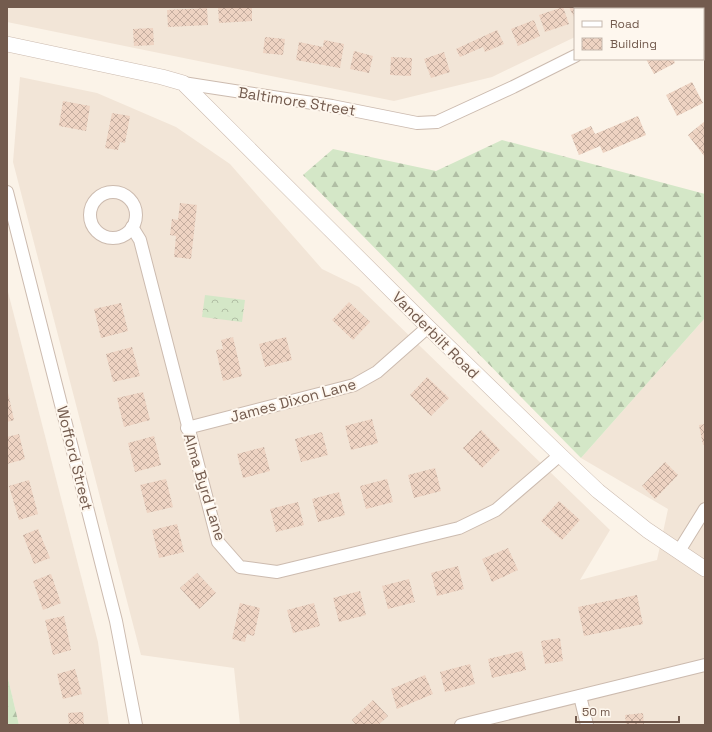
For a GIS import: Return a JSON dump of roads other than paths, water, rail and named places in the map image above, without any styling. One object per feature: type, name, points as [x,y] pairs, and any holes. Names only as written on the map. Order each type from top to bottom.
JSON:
[{"type":"street","name":"Baltimore Street","points":[[7,44],[162,77],[183,83],[332,106],[417,123],[437,122],[513,88],[574,57]]},
{"type":"street","name":"Vanderbilt Road","points":[[183,83],[560,456],[598,491],[648,530],[705,569]]},
{"type":"street","name":"Wofford Street","points":[[7,192],[114,613],[136,725]]},
{"type":"street","name":"Alma Byrd Lane","points":[[132,227],[140,240],[187,428],[218,542],[240,567],[277,572],[459,528],[496,510],[560,456]]},
{"type":"street","name":"James Dixon Lane","points":[[187,428],[354,385],[377,372],[428,327]]},
{"type":"street","points":[[678,551],[705,509]]},
{"type":"street","points":[[461,725],[705,665]]},
{"type":"street","points":[[580,696],[587,725]]}]
